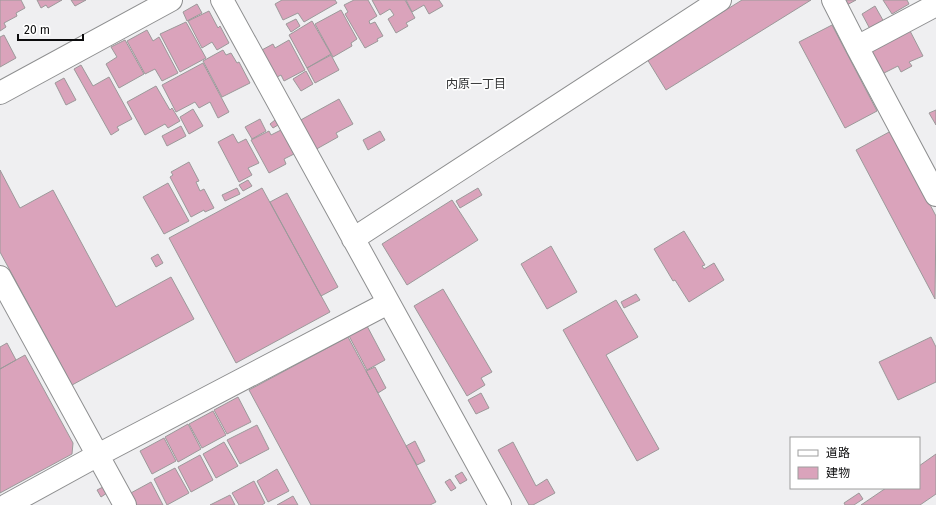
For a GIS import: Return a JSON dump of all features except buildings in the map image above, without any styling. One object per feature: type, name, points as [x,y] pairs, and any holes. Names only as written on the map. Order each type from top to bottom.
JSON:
[{"type":"street","points":[[0,92],[171,0]]},
{"type":"street","points":[[222,0],[500,505]]},
{"type":"street","points":[[833,0],[936,195]]},
{"type":"street","points":[[353,239],[708,3]]},
{"type":"street","points":[[857,47],[936,4]]},
{"type":"street","points":[[0,277],[125,505]]},
{"type":"street","points":[[7,505],[98,455],[388,303]]},
{"type":"district","name":"内原一丁目","points":[[476,84]]}]
